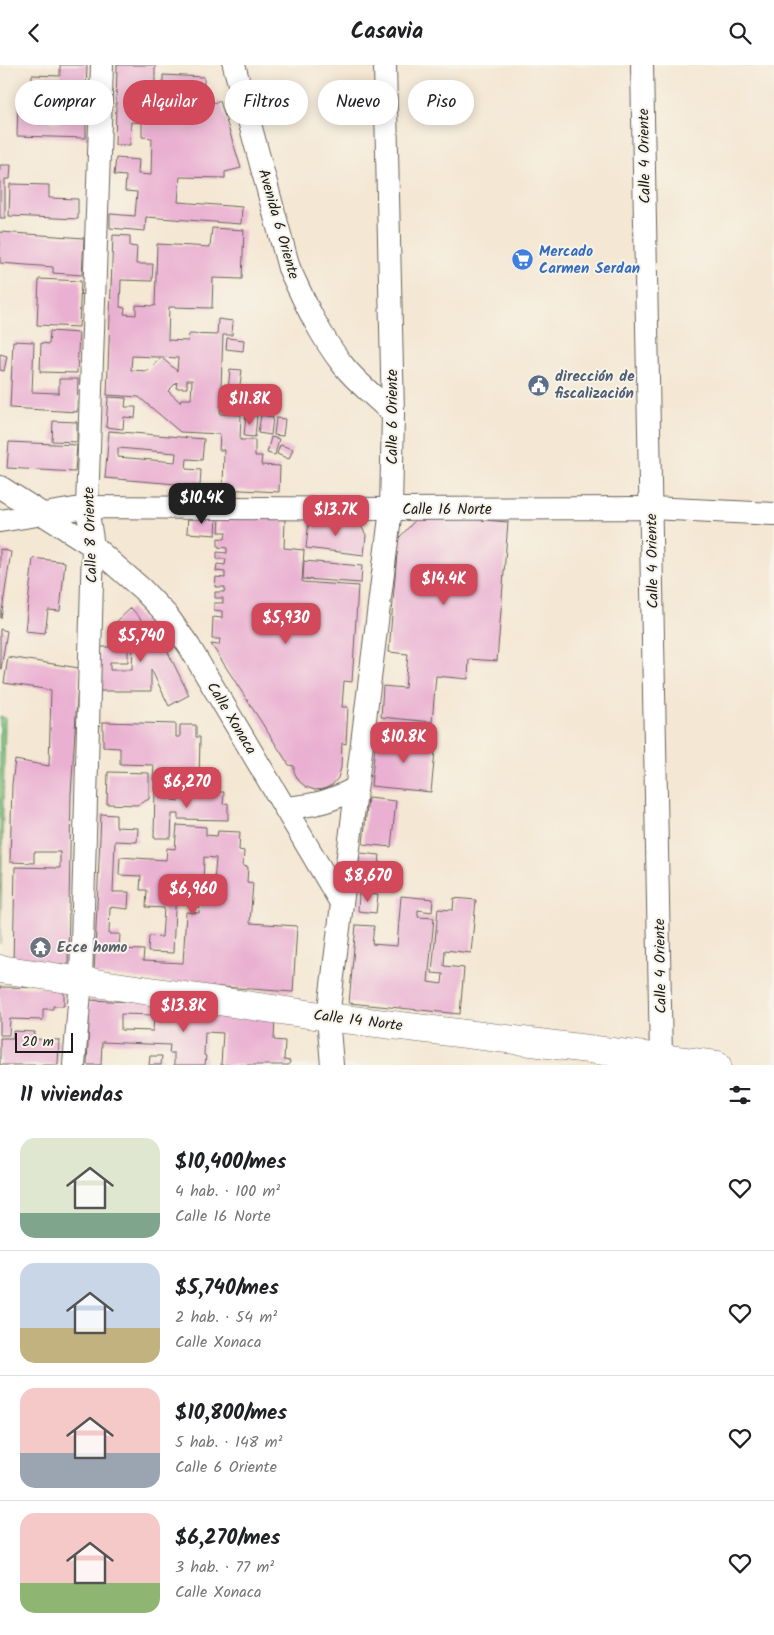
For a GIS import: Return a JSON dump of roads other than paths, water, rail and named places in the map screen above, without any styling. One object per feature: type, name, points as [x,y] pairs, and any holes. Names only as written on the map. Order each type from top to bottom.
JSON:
[{"type":"main road","name":"Calle 14 Norte","points":[[0,969],[328,1017],[717,1065]]},
{"type":"street","name":"Calle 8 Oriente","points":[[74,1065],[81,980],[93,545],[87,507],[102,65]]},
{"type":"street","name":"Avenida 6 Oriente","points":[[234,65],[289,268],[302,298],[344,366],[393,414]]},
{"type":"street","name":"Calle 6 Oriente","points":[[332,1065],[328,1017],[390,509],[393,414],[385,65]]},
{"type":"street","name":"Calle 4 Oriente","points":[[642,65],[662,1058]]},
{"type":"street","name":"Calle Xonaca","points":[[0,487],[93,545],[142,589],[167,615],[189,646],[341,903]]},
{"type":"street","name":"Calle 16 Norte","points":[[0,521],[87,507],[390,509],[652,507],[774,514]]},
{"type":"street","points":[[286,808],[312,806],[332,800],[356,788]]},
{"type":"place","name":"Mercado Carmen Serdan","points":[[523,260]]},
{"type":"place","name":"dirección de fiscalización","points":[[539,385]]},
{"type":"place","name":"Ecce homo","points":[[41,947]]}]
